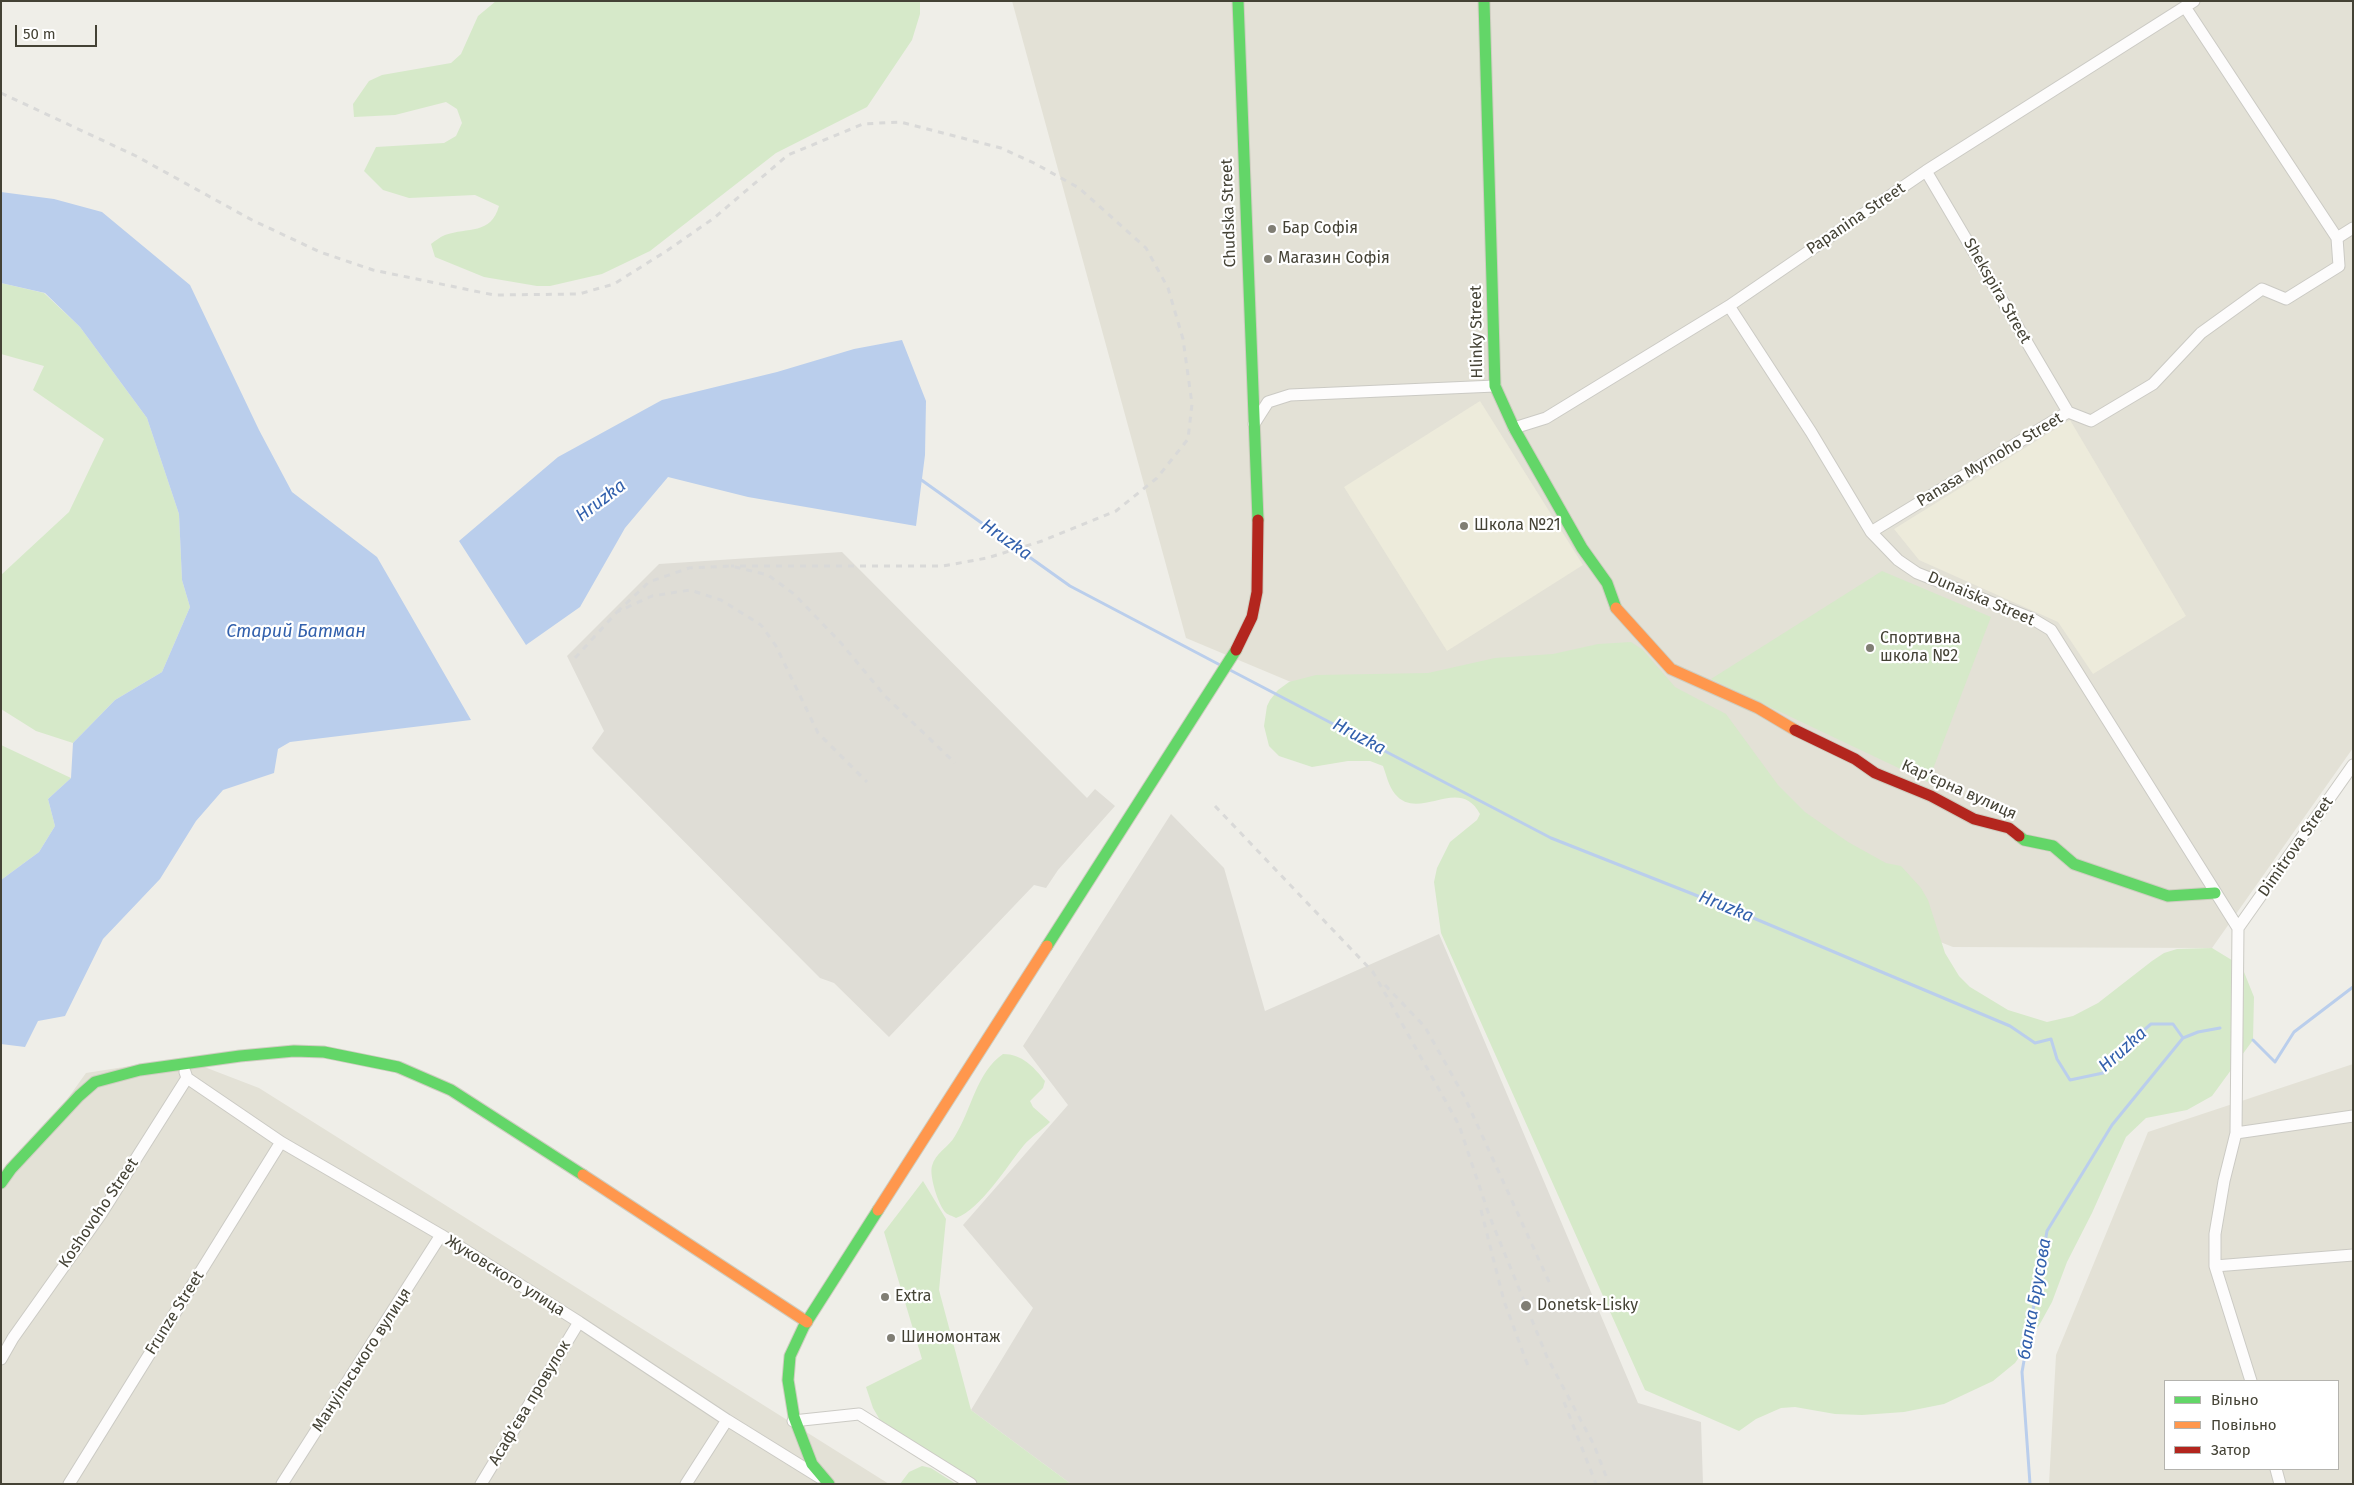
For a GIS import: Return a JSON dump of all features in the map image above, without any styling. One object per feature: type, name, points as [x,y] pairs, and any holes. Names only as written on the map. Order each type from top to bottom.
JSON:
[{"type":"street","name":"Chudska Street","points":[[824,1481],[805,1450],[794,1421],[789,1393],[789,1370],[794,1346],[807,1322],[1234,654],[1252,617],[1257,592],[1258,526],[1238,1]]},
{"type":"street","name":"Hlinky Street","points":[[1484,1],[1490,152],[1495,386],[1514,428],[1582,548],[1607,583],[1615,607],[1671,668]]},
{"type":"street","points":[[2189,4],[2337,238],[2353,228]]},
{"type":"street","name":"Papanina Street","points":[[1514,428],[1546,418],[1729,306],[1926,171],[2189,4]]},
{"type":"street","name":"Shekspira Street","points":[[1926,171],[2068,412]]},
{"type":"street","name":"Panasa Myrnoho Street","points":[[1871,532],[2068,412],[2091,421],[2153,384],[2201,333],[2262,289],[2286,299],[2339,266],[2337,238]]},
{"type":"street","name":"Dunaiska Street","points":[[1729,306],[1812,432],[1871,532],[1898,560],[1917,572],[2031,618],[2050,630],[2214,893],[2238,928]]},
{"type":"street","points":[[1254,424],[1268,402],[1290,395],[1495,386]]},
{"type":"street","name":"Кар’єрна вулиця","points":[[1671,668],[1758,708],[1788,728],[1855,759],[1875,773],[1932,796],[1974,818],[2009,828],[2024,840],[2053,846],[2074,864],[2168,896],[2214,893]]},
{"type":"street","name":"Dimitrova Street","points":[[2238,928],[2353,765]]},
{"type":"street","points":[[2238,928],[2236,1133],[2224,1181],[2215,1234],[2216,1266],[2251,1380]]},
{"type":"street","points":[[1,1183],[11,1169],[79,1096],[95,1082],[116,1074],[183,1063],[267,1053],[324,1052],[398,1067],[427,1079],[468,1101],[676,1234],[807,1322]]},
{"type":"street","points":[[183,1063],[187,1078]]},
{"type":"street","name":"Жуковского улица","points":[[187,1078],[281,1142],[441,1235],[824,1481]]},
{"type":"street","name":"Koshovoho Street","points":[[1,1359],[13,1338],[100,1214],[187,1078]]},
{"type":"street","points":[[2236,1133],[2353,1116]]},
{"type":"street","name":"Frunze Street","points":[[69,1484],[281,1142]]},
{"type":"street","name":"Мануільського вулиця","points":[[282,1484],[441,1235]]},
{"type":"street","points":[[2216,1266],[2353,1255]]},
{"type":"street","name":"Асаф’єва провулок","points":[[481,1484],[579,1322]]},
{"type":"street","points":[[794,1421],[859,1414],[971,1484]]},
{"type":"street","points":[[686,1484],[727,1420]]},
{"type":"street","points":[[2276,1470],[2280,1484]]},
{"type":"shaded area","points":[[1012,1],[2353,1],[2353,748],[2212,948],[1953,947],[1484,763],[1186,638]]},
{"type":"shaded area","name":"Школа №21","points":[[1480,401],[1583,565],[1447,651],[1344,487]]},
{"type":"shaded area","points":[[2070,420],[2186,616],[2093,674],[2058,622],[1919,560],[1894,529]]},
{"type":"shaded area","points":[[842,552],[1087,798],[1095,789],[1115,806],[1058,870],[1046,888],[1034,885],[889,1037],[834,983],[820,978],[595,752],[592,748],[604,731],[567,656],[659,564]]},
{"type":"shaded area","points":[[1171,814],[1224,868],[1265,1011],[1439,934],[1638,1403],[1701,1422],[1703,1484],[1071,1484],[971,1410],[1033,1308],[963,1225],[1068,1105],[1023,1046]]},
{"type":"shaded area","points":[[181,1058],[259,1088],[889,1484],[1,1484],[1,1191],[86,1073]]},
{"type":"shaded area","points":[[2353,1064],[2353,1484],[2049,1484],[2056,1355],[2148,1132]]},
{"type":"green space","points":[[496,1],[920,1],[920,14],[912,40],[867,107],[776,153],[650,251],[602,274],[550,286],[537,286],[484,277],[435,257],[431,244],[445,235],[484,226],[490,222],[499,206],[475,195],[409,198],[383,190],[364,171],[376,147],[444,143],[456,136],[462,123],[457,109],[446,102],[395,115],[354,117],[353,104],[369,81],[382,75],[451,63],[461,54],[478,16]]},
{"type":"green space","points":[[1,283],[44,293],[80,327],[147,418],[179,514],[182,580],[190,607],[162,672],[115,700],[73,743],[36,731],[1,709],[1,575],[69,512],[104,439],[33,390],[44,366],[1,354]]},
{"type":"green space","name":"Спортивна школа №2","points":[[1882,571],[1991,617],[1928,782],[1711,679]]},
{"type":"green space","points":[[1631,642],[1643,650],[1675,687],[1726,714],[1778,785],[1805,812],[1848,842],[1886,863],[1901,866],[1921,888],[1928,900],[1945,953],[1959,976],[1970,987],[2008,1010],[2047,1022],[2073,1016],[2098,1003],[2164,953],[2177,949],[2212,948],[2235,962],[2244,972],[2254,997],[2253,1040],[2212,1096],[2187,1110],[2146,1118],[2126,1137],[2092,1213],[2067,1262],[2052,1302],[2031,1340],[2015,1363],[1993,1381],[1944,1404],[1904,1412],[1862,1415],[1835,1414],[1795,1407],[1781,1408],[1756,1419],[1739,1431],[1645,1390],[1441,933],[1434,882],[1437,868],[1450,842],[1477,820],[1480,814],[1471,803],[1461,798],[1415,804],[1405,802],[1393,791],[1383,766],[1370,761],[1348,761],[1312,767],[1279,756],[1269,746],[1264,726],[1267,706],[1278,690],[1289,682],[1316,675],[1428,673],[1495,658],[1553,654],[1598,644]]},
{"type":"green space","points":[[1,745],[71,778],[48,799],[55,826],[39,852],[1,880]]},
{"type":"green space","points":[[1003,1054],[1016,1056],[1027,1062],[1045,1081],[1043,1088],[1030,1101],[1033,1107],[1050,1122],[1024,1145],[1002,1175],[975,1206],[956,1218],[946,1213],[940,1204],[933,1183],[932,1166],[936,1157],[949,1144],[961,1126],[986,1071]]},
{"type":"green space","points":[[923,1181],[946,1219],[939,1290],[971,1410],[1071,1484],[979,1484],[880,1420],[873,1408],[866,1387],[922,1359],[884,1232]]},
{"type":"green space","points":[[922,1466],[931,1468],[956,1484],[900,1484],[909,1472]]},
{"type":"water","name":"Старий Батман","points":[[1,192],[54,199],[102,212],[190,285],[259,430],[292,492],[377,557],[471,720],[290,742],[278,749],[274,773],[223,790],[196,821],[160,879],[103,939],[65,1016],[38,1021],[25,1047],[1,1044],[1,880],[39,852],[55,826],[48,799],[71,778],[73,743],[115,700],[162,672],[190,607],[182,580],[179,514],[147,418],[80,327],[45,293],[1,283]]},
{"type":"water","points":[[902,340],[926,401],[925,455],[916,526],[748,497],[668,477],[625,528],[580,607],[526,645],[459,541],[558,457],[662,400],[777,372],[854,349]]},
{"type":"waterway","name":"Hruzka","points":[[920,479],[1070,586],[1222,666]]},
{"type":"waterway","name":"Hruzka","points":[[1230,670],[1551,838],[1751,917],[2010,1026],[2035,1043],[2051,1039],[2057,1059],[2070,1080],[2103,1073],[2107,1062],[2151,1024],[2173,1024],[2183,1038],[2198,1032],[2220,1028]]},
{"type":"waterway","name":"Hruzka","points":[[2253,1040],[2275,1062],[2294,1032],[2353,987]]},
{"type":"waterway","name":"балка Брусова","points":[[2030,1484],[2022,1372],[2047,1231],[2112,1125],[2183,1038]]},
{"type":"railway","points":[[1,93],[136,156],[252,220],[320,252],[373,270],[494,295],[579,294],[614,284],[714,218],[788,155],[863,124],[900,122],[1001,148],[1034,163],[1079,188],[1146,248],[1168,288],[1183,339],[1192,404],[1188,439],[1157,478],[1116,511],[1042,541],[987,558],[943,566],[731,566]]},
{"type":"railway","points":[[617,612],[649,582],[689,568],[731,566],[768,575],[794,594],[841,643],[885,696],[955,763]]},
{"type":"railway","points":[[575,658],[617,612],[652,596],[690,590],[721,600],[761,625],[776,646],[818,733],[867,782]]},
{"type":"railway","points":[[1215,806],[1373,972],[1459,1125],[1489,1215],[1547,1357],[1594,1445],[1609,1484]]},
{"type":"railway","points":[[1385,985],[1425,1027],[1465,1098],[1550,1284]]},
{"type":"railway","points":[[1481,1210],[1504,1301],[1528,1366]]},
{"type":"railway","points":[[1564,1402],[1596,1484]]},
{"type":"traffic: fast","points":[[1238,1],[1258,520]]},
{"type":"traffic: fast","points":[[1484,1],[1495,386],[1514,428],[1582,548],[1607,583],[1616,608]]},
{"type":"traffic: fast","points":[[1047,946],[1236,650]]},
{"type":"traffic: fast","points":[[2019,836],[2024,840],[2053,846],[2074,864],[2168,896],[2215,893]]},
{"type":"traffic: fast","points":[[1,1183],[11,1169],[79,1096],[95,1082],[140,1070],[240,1056],[294,1051],[324,1052],[398,1067],[451,1090],[583,1175]]},
{"type":"traffic: fast","points":[[829,1484],[812,1464],[794,1417],[788,1380],[790,1356],[804,1326],[878,1210]]},
{"type":"traffic: slow","points":[[1616,608],[1671,669],[1758,708],[1795,730]]},
{"type":"traffic: slow","points":[[878,1210],[1047,946]]},
{"type":"traffic: slow","points":[[583,1175],[807,1322]]},
{"type":"traffic: jam","points":[[1236,650],[1252,617],[1257,592],[1258,520]]},
{"type":"traffic: jam","points":[[1795,730],[1855,759],[1875,773],[1931,796],[1974,819],[2009,828],[2019,836]]},
{"type":"place","name":"Бар Софія","points":[[1272,229]]},
{"type":"place","name":"Магазин Софія","points":[[1268,259]]},
{"type":"place","name":"Школа №21","points":[[1464,526]]},
{"type":"place","name":"Спортивна школа №2","points":[[1870,648]]},
{"type":"place","name":"Extra","points":[[885,1297]]},
{"type":"place","name":"Donetsk-Lisky","points":[[1526,1306]]},
{"type":"place","name":"Шиномонтаж","points":[[891,1338]]}]
